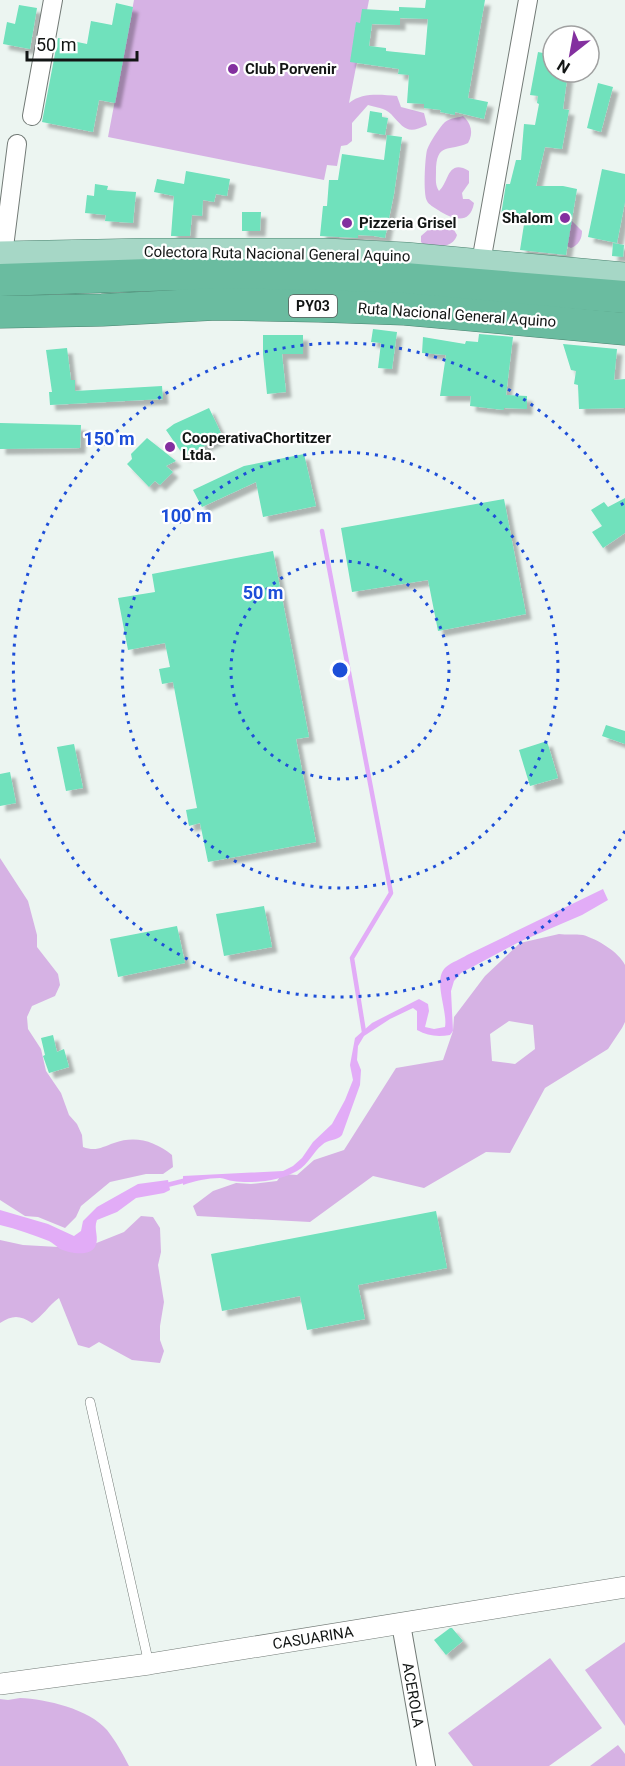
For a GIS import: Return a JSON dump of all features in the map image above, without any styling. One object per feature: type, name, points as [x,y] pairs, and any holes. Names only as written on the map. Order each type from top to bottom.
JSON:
[{"type":"highway","name":"Ruta Nacional General Aquino","points":[[1,264],[178,274],[380,277],[625,297]]},
{"type":"highway","name":"Ruta Nacional General Aquino","points":[[0,312],[216,304],[319,306],[405,309],[625,329]]},
{"type":"main road","name":"Colectora Ruta Nacional General Aquino","points":[[1,264],[146,252],[325,252],[481,262],[625,276]]},
{"type":"street","points":[[32,116],[53,0]]},
{"type":"street","points":[[481,262],[528,0]]},
{"type":"street","points":[[1,264],[17,144]]},
{"type":"street","name":"CASUARINA","points":[[0,1684],[149,1664],[625,1587]]},
{"type":"street","name":"ACEROLA","points":[[401,1624],[426,1766]]},
{"type":"lane","points":[[90,1402],[149,1664]]},
{"type":"shaded area","name":"Club Porvenir","points":[[134,0],[369,0],[349,103],[366,96],[397,96],[401,107],[424,113],[427,125],[410,130],[399,123],[389,112],[368,105],[352,123],[352,141],[341,146],[337,166],[327,165],[324,180],[108,137]]},
{"type":"shaded area","points":[[463,116],[471,128],[470,139],[468,143],[441,152],[438,156],[436,172],[436,184],[439,191],[452,170],[462,168],[469,171],[469,183],[462,193],[463,199],[469,199],[474,203],[469,215],[460,219],[443,213],[428,202],[425,176],[427,150],[435,135],[445,122]]},
{"type":"shaded area","points":[[571,220],[582,231],[580,241],[571,248],[562,244]]},
{"type":"shaded area","points":[[436,223],[454,230],[457,235],[449,245],[426,247],[421,242],[421,236]]},
{"type":"shaded area","points":[[0,858],[28,901],[37,935],[37,947],[58,974],[60,985],[55,996],[32,1006],[27,1017],[28,1029],[41,1049],[46,1071],[61,1093],[69,1115],[77,1124],[82,1135],[83,1147],[95,1149],[122,1141],[137,1140],[159,1146],[172,1155],[173,1167],[163,1174],[146,1174],[110,1182],[81,1206],[76,1217],[65,1228],[38,1217],[25,1216],[0,1200]]},
{"type":"shaded area","points":[[603,889],[608,900],[582,915],[519,942],[461,973],[454,981],[451,991],[453,1031],[450,1035],[433,1036],[417,1030],[417,1011],[413,1008],[390,1019],[364,1036],[358,1046],[360,1085],[342,1135],[322,1145],[301,1168],[282,1177],[266,1181],[241,1182],[215,1178],[183,1185],[183,1176],[283,1171],[293,1166],[332,1124],[345,1100],[353,1080],[350,1065],[355,1038],[372,1023],[419,999],[428,1004],[429,1011],[425,1027],[434,1029],[445,1027],[440,979],[446,967]]},
{"type":"shaded area","points":[[559,934],[583,935],[613,951],[625,965],[625,1022],[608,1049],[545,1088],[510,1153],[486,1152],[424,1188],[373,1176],[310,1222],[197,1216],[193,1206],[213,1191],[236,1183],[277,1181],[282,1174],[297,1175],[314,1160],[344,1150],[396,1068],[443,1060],[453,1031],[454,1017],[485,976],[520,943]],"holes":[[[509,1021],[533,1025],[535,1049],[515,1064],[492,1061],[490,1034]]]},
{"type":"shaded area","points":[[168,1180],[170,1190],[136,1198],[117,1212],[97,1220],[96,1244],[88,1252],[73,1253],[60,1249],[49,1241],[0,1225],[0,1210],[48,1224],[74,1236],[81,1231],[83,1221],[97,1207],[138,1184]]},
{"type":"shaded area","points":[[141,1216],[153,1217],[160,1228],[161,1252],[158,1265],[164,1302],[160,1340],[164,1351],[160,1363],[132,1360],[99,1342],[89,1348],[78,1345],[59,1298],[32,1323],[24,1318],[16,1317],[8,1318],[0,1323],[0,1240],[23,1245],[76,1248],[89,1246],[124,1232]]},
{"type":"shaded area","points":[[625,1642],[625,1726],[585,1670]]},
{"type":"shaded area","points":[[550,1658],[602,1728],[549,1766],[473,1766],[448,1733]]},
{"type":"shaded area","points":[[20,1698],[66,1706],[89,1716],[107,1730],[129,1766],[0,1766],[0,1699]]},
{"type":"shaded area","points":[[618,1745],[625,1754],[625,1766],[590,1766]]},
{"type":"building","points":[[426,0],[485,0],[468,98],[488,102],[484,119],[424,108],[424,104],[407,103],[409,75],[398,74],[399,69],[350,62],[356,22],[360,23],[362,9],[399,11],[399,7],[425,8]],"holes":[[[400,18],[428,19],[425,55],[386,51],[386,48],[369,46],[372,24],[400,25]]]},
{"type":"building","points":[[116,3],[133,7],[115,103],[99,100],[93,132],[42,122],[58,38],[87,44],[91,21],[112,25]]},
{"type":"building","points":[[19,5],[37,8],[30,49],[3,44],[7,22],[15,24]]},
{"type":"building","points":[[538,52],[541,53],[541,84],[566,84],[563,109],[569,110],[562,149],[545,147],[536,186],[563,186],[577,189],[566,255],[520,250],[525,218],[501,215],[506,184],[510,184],[516,160],[521,160],[524,124],[535,125],[539,104],[537,103],[538,96],[530,95]]},
{"type":"building","points":[[598,84],[613,87],[601,132],[587,128]]},
{"type":"building","points":[[370,111],[382,113],[382,117],[388,118],[385,135],[367,132]]},
{"type":"building","points":[[387,135],[402,137],[385,238],[358,235],[358,238],[320,236],[323,206],[327,206],[329,180],[338,180],[342,154],[384,160]]},
{"type":"building","points":[[602,169],[625,174],[625,202],[617,243],[588,237]]},
{"type":"building","points":[[186,171],[230,179],[227,196],[216,194],[214,202],[203,200],[202,216],[192,215],[190,236],[171,236],[174,196],[154,192],[157,179],[184,184]]},
{"type":"building","points":[[95,184],[108,186],[107,190],[136,192],[133,223],[105,221],[106,215],[85,213],[87,195],[94,196]]},
{"type":"building","points":[[242,212],[261,212],[260,231],[242,231]]},
{"type":"building","points":[[613,243],[624,245],[623,257],[612,256]]},
{"type":"building","points":[[373,329],[397,332],[392,369],[378,368],[381,343],[371,342]]},
{"type":"building","points":[[479,334],[513,337],[506,395],[527,396],[527,409],[504,408],[504,410],[470,406],[471,396],[440,396],[446,355],[422,353],[423,337],[465,344],[466,341],[478,342]]},
{"type":"building","points":[[263,335],[303,335],[303,354],[282,354],[286,392],[267,394]]},
{"type":"building","points":[[563,344],[617,349],[614,380],[625,379],[625,408],[579,409],[578,385],[574,384],[576,371],[571,370]]},
{"type":"building","points":[[67,348],[71,380],[75,380],[75,391],[162,386],[163,399],[50,405],[49,392],[52,392],[46,350]]},
{"type":"building","points":[[209,408],[221,433],[216,435],[219,439],[184,456],[166,430]]},
{"type":"building","points":[[0,423],[81,425],[80,448],[0,449]]},
{"type":"building","points":[[147,438],[176,461],[166,466],[173,472],[160,485],[155,481],[149,487],[127,464],[132,459],[131,454]]},
{"type":"building","points":[[304,454],[316,506],[263,517],[256,482],[202,507],[193,490],[244,466]]},
{"type":"building","points":[[625,498],[625,533],[603,548],[592,532],[602,526],[591,510],[604,502],[608,507]]},
{"type":"building","points":[[504,499],[526,614],[438,631],[428,580],[352,592],[341,528]]},
{"type":"building","points":[[273,551],[309,737],[296,739],[316,842],[208,862],[200,823],[189,826],[186,810],[197,808],[173,682],[162,684],[159,669],[170,667],[165,643],[128,650],[118,598],[155,592],[152,574]]},
{"type":"building","points":[[606,725],[625,731],[625,744],[602,736]]},
{"type":"building","points":[[547,741],[558,778],[530,786],[519,750]]},
{"type":"building","points":[[74,744],[83,788],[66,791],[57,747]]},
{"type":"building","points":[[10,772],[16,803],[0,806],[0,774]]},
{"type":"building","points":[[264,906],[272,947],[224,956],[216,914]]},
{"type":"building","points":[[177,926],[185,963],[118,977],[110,939]]},
{"type":"building","points":[[53,1035],[57,1052],[64,1049],[69,1067],[49,1073],[43,1056],[45,1055],[41,1038]]},
{"type":"building","points":[[436,1211],[447,1268],[358,1285],[365,1319],[307,1330],[300,1296],[222,1311],[211,1254]]},
{"type":"building","points":[[450,1628],[463,1641],[446,1655],[434,1640]]},
{"type":"waterway","points":[[322,531],[391,893],[352,958],[364,1032]]},
{"type":"waterway","points":[[163,1186],[187,1180]]},
{"type":"place","name":"Club Porvenir","points":[[233,69]]},
{"type":"place","name":"Shalom","points":[[565,218]]},
{"type":"place","name":"Pizzeria Grisel","points":[[347,223]]},
{"type":"place","name":"CooperativaChortitzer Ltda.","points":[[170,447]]}]
